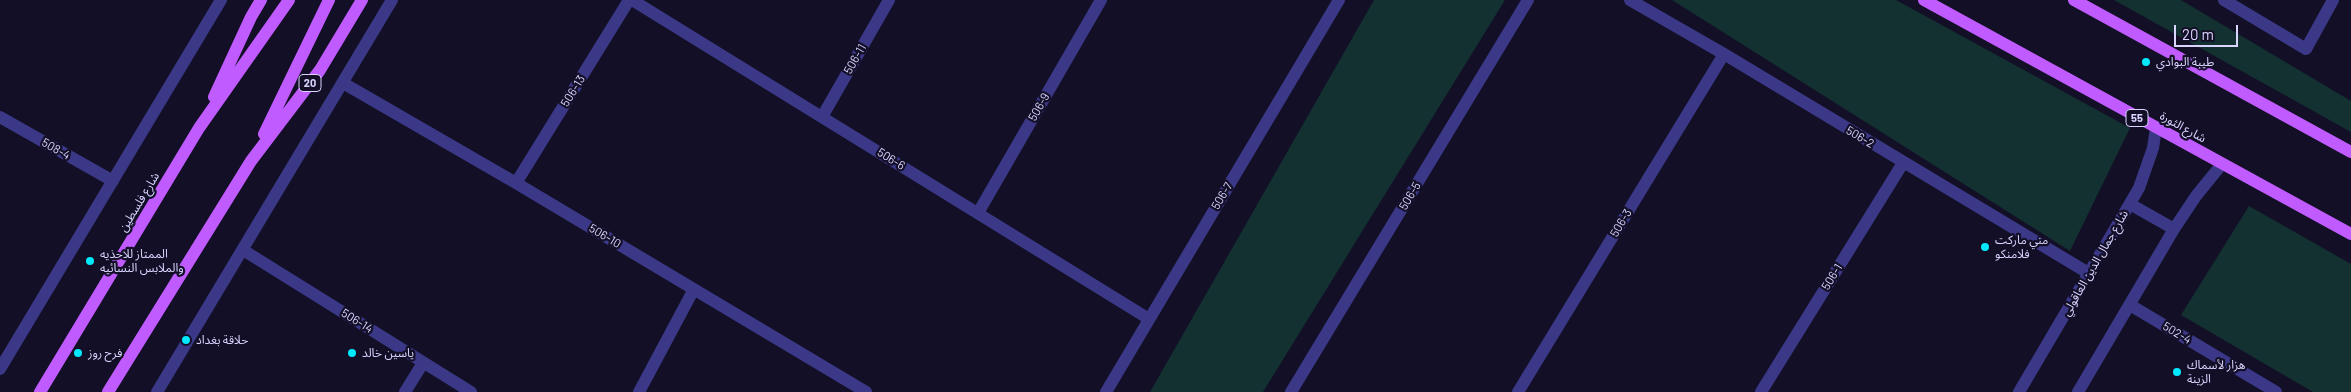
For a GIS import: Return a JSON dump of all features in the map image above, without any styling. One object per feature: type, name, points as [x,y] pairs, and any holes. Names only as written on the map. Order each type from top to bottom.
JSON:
[{"type":"main road","name":"شارع فلسطين","points":[[199,128],[251,17],[262,0]]},
{"type":"main road","name":"شارع فلسطين","points":[[40,392],[199,128],[289,0]]},
{"type":"main road","name":"20","points":[[251,161],[329,0]]},
{"type":"main road","name":"20","points":[[108,392],[251,161],[320,70],[362,0]]},
{"type":"main road","name":"شارع الثورة","points":[[1924,0],[2351,234]]},
{"type":"main road","points":[[2074,0],[2351,152]]},
{"type":"street","points":[[0,369],[221,0]]},
{"type":"street","points":[[157,392],[392,0]]},
{"type":"street","name":"506-6","points":[[630,0],[1149,319]]},
{"type":"street","name":"506-13","points":[[516,182],[630,0]]},
{"type":"street","name":"506-11","points":[[822,117],[889,0]]},
{"type":"street","name":"506-9","points":[[978,213],[1101,0]]},
{"type":"street","name":"506-7","points":[[1106,392],[1338,0]]},
{"type":"street","name":"506-5","points":[[1291,392],[1528,0]]},
{"type":"street","name":"506-2","points":[[1630,0],[1724,54],[2090,274]]},
{"type":"street","points":[[2224,0],[2306,49],[2333,0]]},
{"type":"street","name":"506-3","points":[[1518,392],[1724,54]]},
{"type":"street","name":"506-10","points":[[343,83],[516,182],[866,392]]},
{"type":"street","name":"508-4","points":[[0,117],[112,181]]},
{"type":"street","name":"شارع جمال الدين العاقولي","points":[[2018,392],[2130,204],[2148,167],[2156,128]]},
{"type":"street","name":"506-1","points":[[1761,392],[1903,162]]},
{"type":"street","points":[[2078,392],[2174,229],[2196,196],[2222,164]]},
{"type":"street","points":[[2130,204],[2174,229]]},
{"type":"street","name":"506-14","points":[[243,250],[471,392]]},
{"type":"street","points":[[639,392],[694,290]]},
{"type":"street","name":"502-4","points":[[2130,305],[2276,392]]},
{"type":"street","points":[[406,392],[423,363]]},
{"type":"green space","points":[[1374,0],[1505,0],[1263,392],[1150,392]]},
{"type":"green space","points":[[1672,0],[1896,0],[2130,128],[2070,251]]},
{"type":"green space","points":[[2114,0],[2181,0],[2351,101],[2351,132]]},
{"type":"green space","points":[[2249,206],[2351,264],[2351,392],[2313,392],[2181,315]]},
{"type":"place","name":"طيبة البوادي","points":[[2146,62]]},
{"type":"place","name":"مني ماركت فلامنكو","points":[[1985,247]]},
{"type":"place","name":"الممتاز للاحذيه والملابس النسائيه","points":[[90,261]]},
{"type":"place","name":"حلاقة بغداد","points":[[186,340]]},
{"type":"place","name":"فرح روز","points":[[78,353]]},
{"type":"place","name":"ياسين خالد","points":[[352,353]]},
{"type":"place","name":"هزار لأسماك الزينة","points":[[2177,372]]}]
